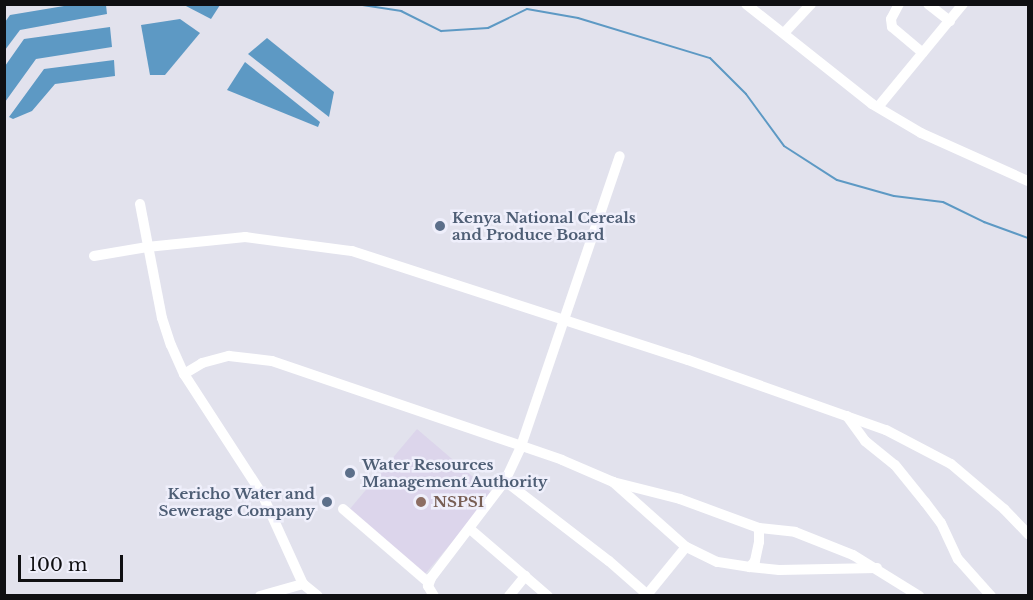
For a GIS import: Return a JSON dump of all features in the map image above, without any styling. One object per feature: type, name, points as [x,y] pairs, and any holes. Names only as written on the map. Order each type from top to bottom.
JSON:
[{"type":"street","points":[[746,4],[878,107],[921,133],[1029,181]]},
{"type":"street","points":[[784,33],[811,4]]},
{"type":"street","points":[[899,4],[891,20],[891,27],[923,53]]},
{"type":"street","points":[[928,4],[950,21]]},
{"type":"street","points":[[878,107],[963,4]]},
{"type":"street","points":[[434,596],[429,591],[429,583],[506,481],[521,446],[620,156]]},
{"type":"street","points":[[140,204],[162,318],[184,374],[262,494],[303,584],[318,596]]},
{"type":"street","points":[[94,256],[147,247],[245,237],[329,246],[352,251],[847,416],[908,439],[951,464],[1029,534]]},
{"type":"street","points":[[184,374],[213,360],[229,356],[257,357],[380,396],[572,464],[613,482],[670,495],[759,528],[795,532],[853,555],[919,596]]},
{"type":"street","points":[[847,416],[865,441],[899,470],[936,516],[958,559],[991,596]]},
{"type":"street","points":[[506,481],[647,595],[686,547]]},
{"type":"street","points":[[613,482],[686,547],[717,562],[779,570],[877,568]]},
{"type":"street","points":[[343,509],[429,583]]},
{"type":"street","points":[[750,567],[758,554],[759,528]]},
{"type":"street","points":[[470,529],[548,595]]},
{"type":"street","points":[[509,596],[525,576]]},
{"type":"street","points":[[260,596],[303,584]]},
{"type":"shaded area","name":"NSPSI","points":[[417,429],[493,494],[425,574],[349,510]]},
{"type":"water","points":[[70,5],[106,5],[107,14],[20,30],[5,50],[5,22],[10,15]]},
{"type":"water","points":[[184,5],[220,5],[211,19]]},
{"type":"water","points":[[180,19],[200,33],[165,75],[150,75],[141,25]]},
{"type":"water","points":[[110,27],[112,47],[36,59],[5,102],[5,66],[24,39]]},
{"type":"water","points":[[267,38],[334,92],[329,117],[248,54]]},
{"type":"water","points":[[114,60],[115,76],[55,84],[32,111],[13,119],[9,117],[44,69]]},
{"type":"water","points":[[245,62],[320,122],[318,127],[227,90]]},
{"type":"waterway","points":[[356,4],[401,11],[441,31],[488,28],[527,9],[578,18],[710,58],[746,94],[784,146],[837,180],[894,196],[943,202],[984,222],[1028,238]]},
{"type":"place","name":"Kenya National Cereals and Produce Board","points":[[440,226]]},
{"type":"place","name":"Water Resources Management Authority","points":[[350,473]]},
{"type":"place","name":"Kericho Water and Sewerage Company","points":[[327,502]]},
{"type":"place","name":"NSPSI","points":[[421,502]]}]
